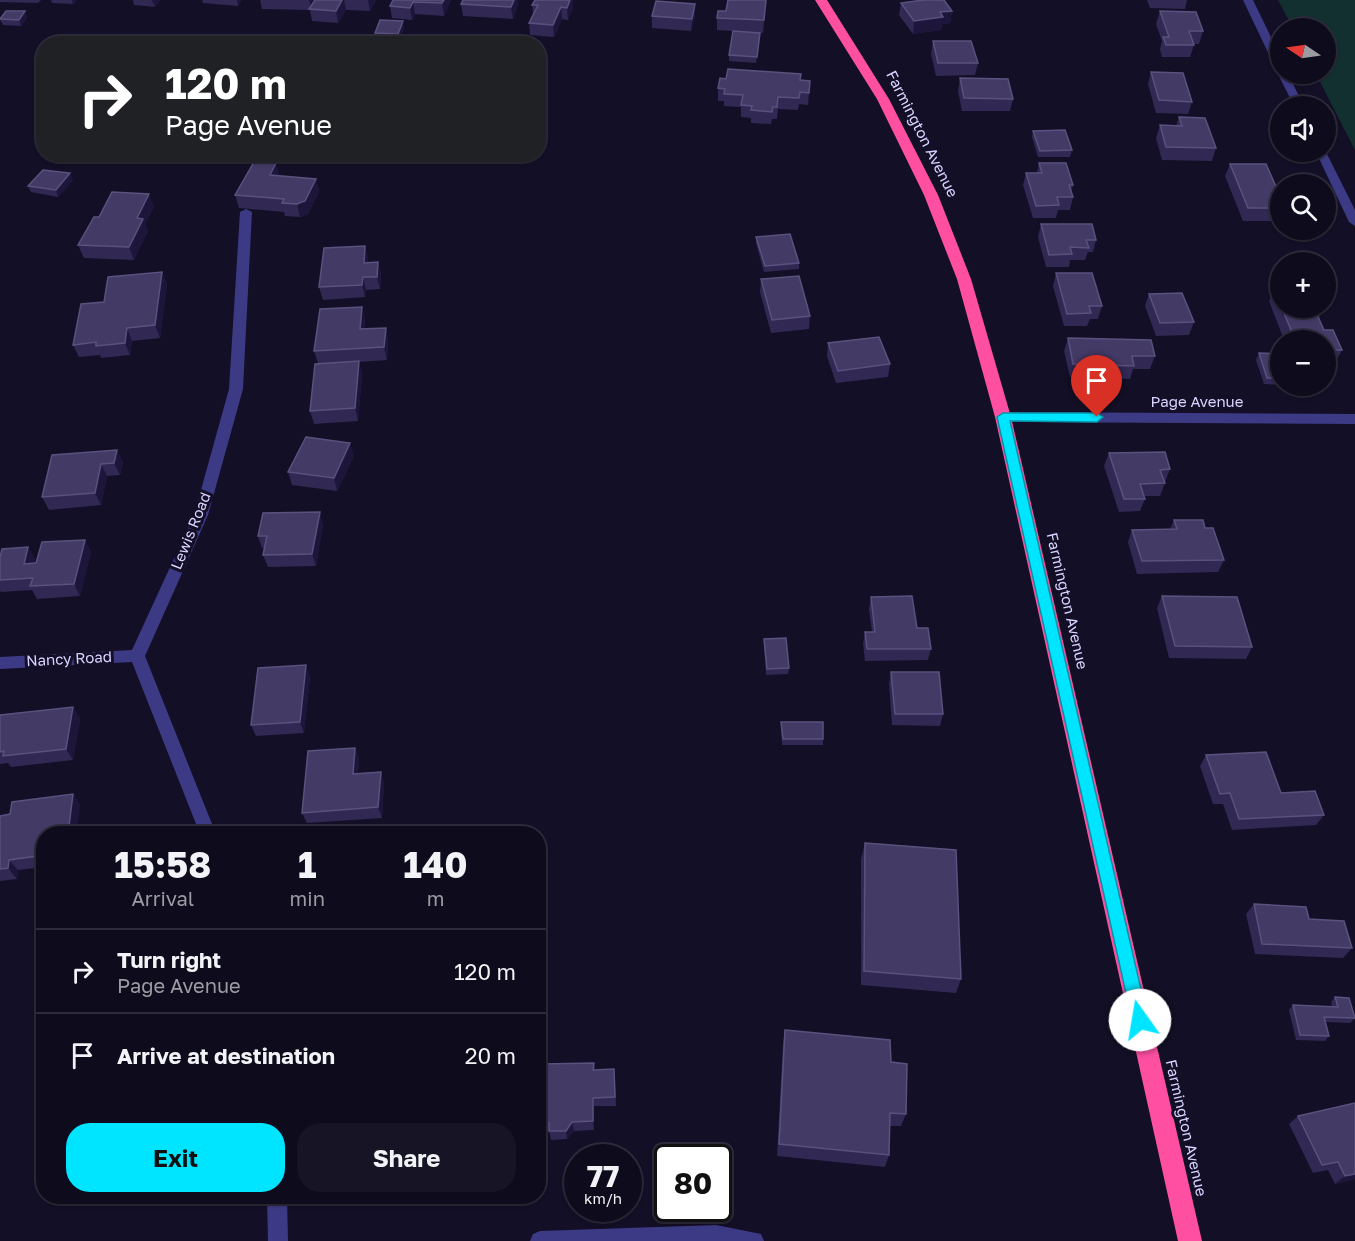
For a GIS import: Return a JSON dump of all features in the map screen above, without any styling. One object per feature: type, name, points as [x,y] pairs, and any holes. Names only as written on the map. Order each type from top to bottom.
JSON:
[{"type":"highway","name":"Farmington Avenue","points":[[821,0],[883,99],[931,195],[964,279],[1003,417],[1190,1241]]},
{"type":"street","points":[[1248,0],[1270,46]]},
{"type":"street","points":[[1326,162],[1355,222]]},
{"type":"street","name":"Lewis Road","points":[[137,656],[201,515],[236,389],[246,212]]},
{"type":"street","name":"Page Avenue","points":[[1003,417],[1355,419]]},
{"type":"street","points":[[137,656],[205,826]]},
{"type":"street","name":"Nancy Road","points":[[0,663],[137,656]]},
{"type":"street","points":[[278,1204],[278,1241]]},
{"type":"street","points":[[540,1241],[716,1235],[753,1241]]},
{"type":"green space","points":[[1278,0],[1355,0],[1355,150],[1336,113],[1336,96],[1327,96],[1321,84],[1336,84],[1336,18],[1288,18]]},
{"type":"building","points":[[315,0],[342,0],[336,11],[309,9]]},
{"type":"building","points":[[393,0],[444,0],[442,3],[413,2],[410,8],[390,6]]},
{"type":"building","points":[[463,0],[514,0],[511,7],[461,4]]},
{"type":"building","points":[[535,0],[570,0],[567,8],[561,7],[553,25],[529,23],[538,5],[532,5]]},
{"type":"building","points":[[728,0],[766,0],[764,20],[717,18],[718,11],[726,11]]},
{"type":"building","points":[[944,0],[952,11],[940,12],[943,17],[914,21],[901,3]]},
{"type":"building","points":[[656,1],[695,4],[692,19],[652,16]]},
{"type":"building","points":[[6,11],[25,11],[19,20],[0,19]]},
{"type":"building","points":[[1160,11],[1196,12],[1203,31],[1189,31],[1194,45],[1166,45],[1163,37],[1169,37]]},
{"type":"building","points":[[380,20],[403,21],[398,34],[375,33]]},
{"type":"building","points":[[733,31],[760,33],[757,57],[729,55]]},
{"type":"building","points":[[933,41],[971,41],[978,63],[938,63]]},
{"type":"building","points":[[728,69],[801,74],[800,80],[810,81],[809,93],[800,92],[799,98],[778,97],[777,107],[773,107],[772,112],[751,110],[752,106],[741,105],[743,95],[724,94],[725,89],[718,88],[720,78],[726,79]]},
{"type":"building","points":[[1151,72],[1183,73],[1192,102],[1159,100]]},
{"type":"building","points":[[960,78],[1008,79],[1013,99],[964,98]]},
{"type":"building","points":[[1179,117],[1205,118],[1216,148],[1166,147],[1160,125],[1182,126]]},
{"type":"building","points":[[1065,130],[1072,150],[1040,151],[1033,131]]},
{"type":"building","points":[[254,162],[276,163],[270,175],[316,179],[305,201],[297,204],[282,203],[284,199],[235,195]]},
{"type":"building","points":[[1039,163],[1066,163],[1073,185],[1069,185],[1073,197],[1057,197],[1059,205],[1036,206],[1026,173],[1042,173]]},
{"type":"building","points":[[1230,164],[1266,164],[1270,174],[1270,208],[1248,208]]},
{"type":"building","points":[[43,170],[70,173],[56,190],[28,186]]},
{"type":"building","points":[[112,192],[149,194],[137,218],[143,219],[129,247],[78,245],[94,217],[99,217]]},
{"type":"building","points":[[1041,224],[1092,224],[1096,240],[1086,240],[1089,248],[1070,247],[1072,254],[1049,255]]},
{"type":"building","points":[[790,234],[799,263],[765,266],[756,237]]},
{"type":"building","points":[[365,246],[364,263],[378,262],[377,277],[363,277],[362,285],[319,287],[324,248]]},
{"type":"building","points":[[162,272],[155,325],[127,328],[125,343],[96,346],[96,342],[73,345],[81,304],[104,302],[108,277]]},
{"type":"building","points":[[1056,273],[1092,273],[1102,306],[1089,306],[1091,313],[1067,314]]},
{"type":"building","points":[[799,276],[810,316],[772,320],[761,279]]},
{"type":"building","points":[[1182,293],[1194,322],[1160,323],[1149,294]]},
{"type":"building","points":[[362,307],[360,329],[386,328],[384,347],[314,351],[320,309]]},
{"type":"building","points":[[1286,318],[1319,318],[1324,330],[1291,330]]},
{"type":"building","points":[[879,337],[890,364],[838,371],[828,343]]},
{"type":"building","points":[[1336,337],[1342,350],[1336,350]]},
{"type":"building","points":[[1068,338],[1151,340],[1155,356],[1132,356],[1134,366],[1073,364]]},
{"type":"building","points":[[1259,353],[1270,354],[1270,378],[1267,378]]},
{"type":"building","points":[[359,361],[355,408],[310,411],[315,364]]},
{"type":"building","points":[[306,437],[350,443],[334,478],[288,472]]},
{"type":"building","points":[[117,450],[114,463],[101,464],[95,493],[42,497],[52,455]]},
{"type":"building","points":[[1165,452],[1170,469],[1160,470],[1165,483],[1140,484],[1145,499],[1124,499],[1109,453]]},
{"type":"building","points":[[320,512],[312,554],[263,555],[267,536],[258,536],[263,513]]},
{"type":"building","points":[[1174,520],[1203,520],[1205,528],[1213,528],[1224,560],[1142,561],[1132,530],[1177,529]]},
{"type":"building","points":[[85,540],[74,584],[30,586],[33,578],[0,580],[2,549],[28,547],[24,564],[36,563],[42,542]]},
{"type":"building","points":[[912,596],[917,628],[928,628],[931,649],[867,649],[865,632],[875,632],[871,597]]},
{"type":"building","points":[[1162,596],[1237,597],[1252,647],[1175,646]]},
{"type":"building","points":[[786,638],[789,668],[767,669],[764,639]]},
{"type":"building","points":[[306,665],[300,722],[251,725],[258,668]]},
{"type":"building","points":[[891,672],[939,672],[943,714],[895,714]]},
{"type":"building","points":[[73,707],[66,749],[3,756],[4,751],[0,752],[0,715]]},
{"type":"building","points":[[781,722],[823,722],[823,739],[783,739]]},
{"type":"building","points":[[355,748],[353,774],[381,772],[378,807],[302,813],[308,751]]},
{"type":"building","points":[[1266,752],[1281,793],[1315,791],[1324,815],[1239,819],[1230,793],[1220,794],[1206,755]]},
{"type":"building","points":[[73,794],[69,826],[36,826],[36,856],[9,860],[8,868],[0,869],[0,816],[10,814],[12,802]]},
{"type":"building","points":[[865,843],[956,850],[961,979],[864,971]]},
{"type":"building","points":[[1254,904],[1306,907],[1309,919],[1344,921],[1352,948],[1262,944]]},
{"type":"building","points":[[1335,997],[1349,998],[1355,1018],[1324,1017],[1329,1036],[1300,1035],[1293,1005],[1338,1007]]},
{"type":"building","points":[[785,1030],[890,1040],[891,1062],[907,1064],[906,1114],[890,1113],[889,1155],[779,1144]]},
{"type":"building","points":[[594,1063],[593,1070],[614,1069],[615,1097],[593,1098],[593,1121],[572,1122],[566,1131],[549,1131],[549,1123],[546,1123],[546,1064]]},
{"type":"building","points":[[1355,1103],[1355,1174],[1345,1176],[1338,1162],[1322,1165],[1298,1116]]},
{"type":"route","points":[[1097,417],[1003,417],[1140,1020]]}]
